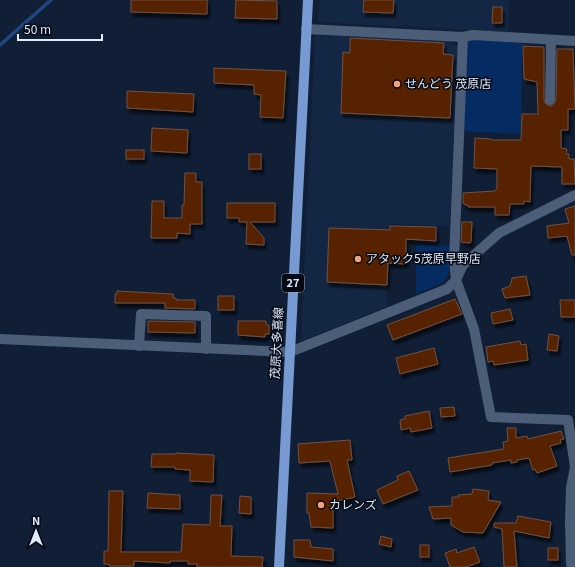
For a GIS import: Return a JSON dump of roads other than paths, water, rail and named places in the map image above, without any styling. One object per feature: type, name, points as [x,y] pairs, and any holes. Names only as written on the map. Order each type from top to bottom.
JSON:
[{"type":"main road","name":"茂原大多喜線","points":[[279,567],[308,0]]},
{"type":"street","points":[[306,29],[463,36],[473,35],[575,41]]},
{"type":"street","points":[[463,36],[454,260],[456,280],[474,329],[491,417],[568,420],[575,467],[571,488],[571,565]]},
{"type":"street","points":[[550,100],[551,40]]},
{"type":"street","points":[[0,339],[290,352],[447,289],[456,280],[463,265],[499,233],[575,195]]},
{"type":"street","points":[[139,346],[141,314],[206,316],[206,349]]},
{"type":"waterway","points":[[0,45],[51,0]]},
{"type":"place","name":"せんどう 茂原店","points":[[397,84]]},
{"type":"place","name":"アタック5茂原早野店","points":[[358,259]]},
{"type":"place","name":"カレンズ","points":[[321,505]]}]
